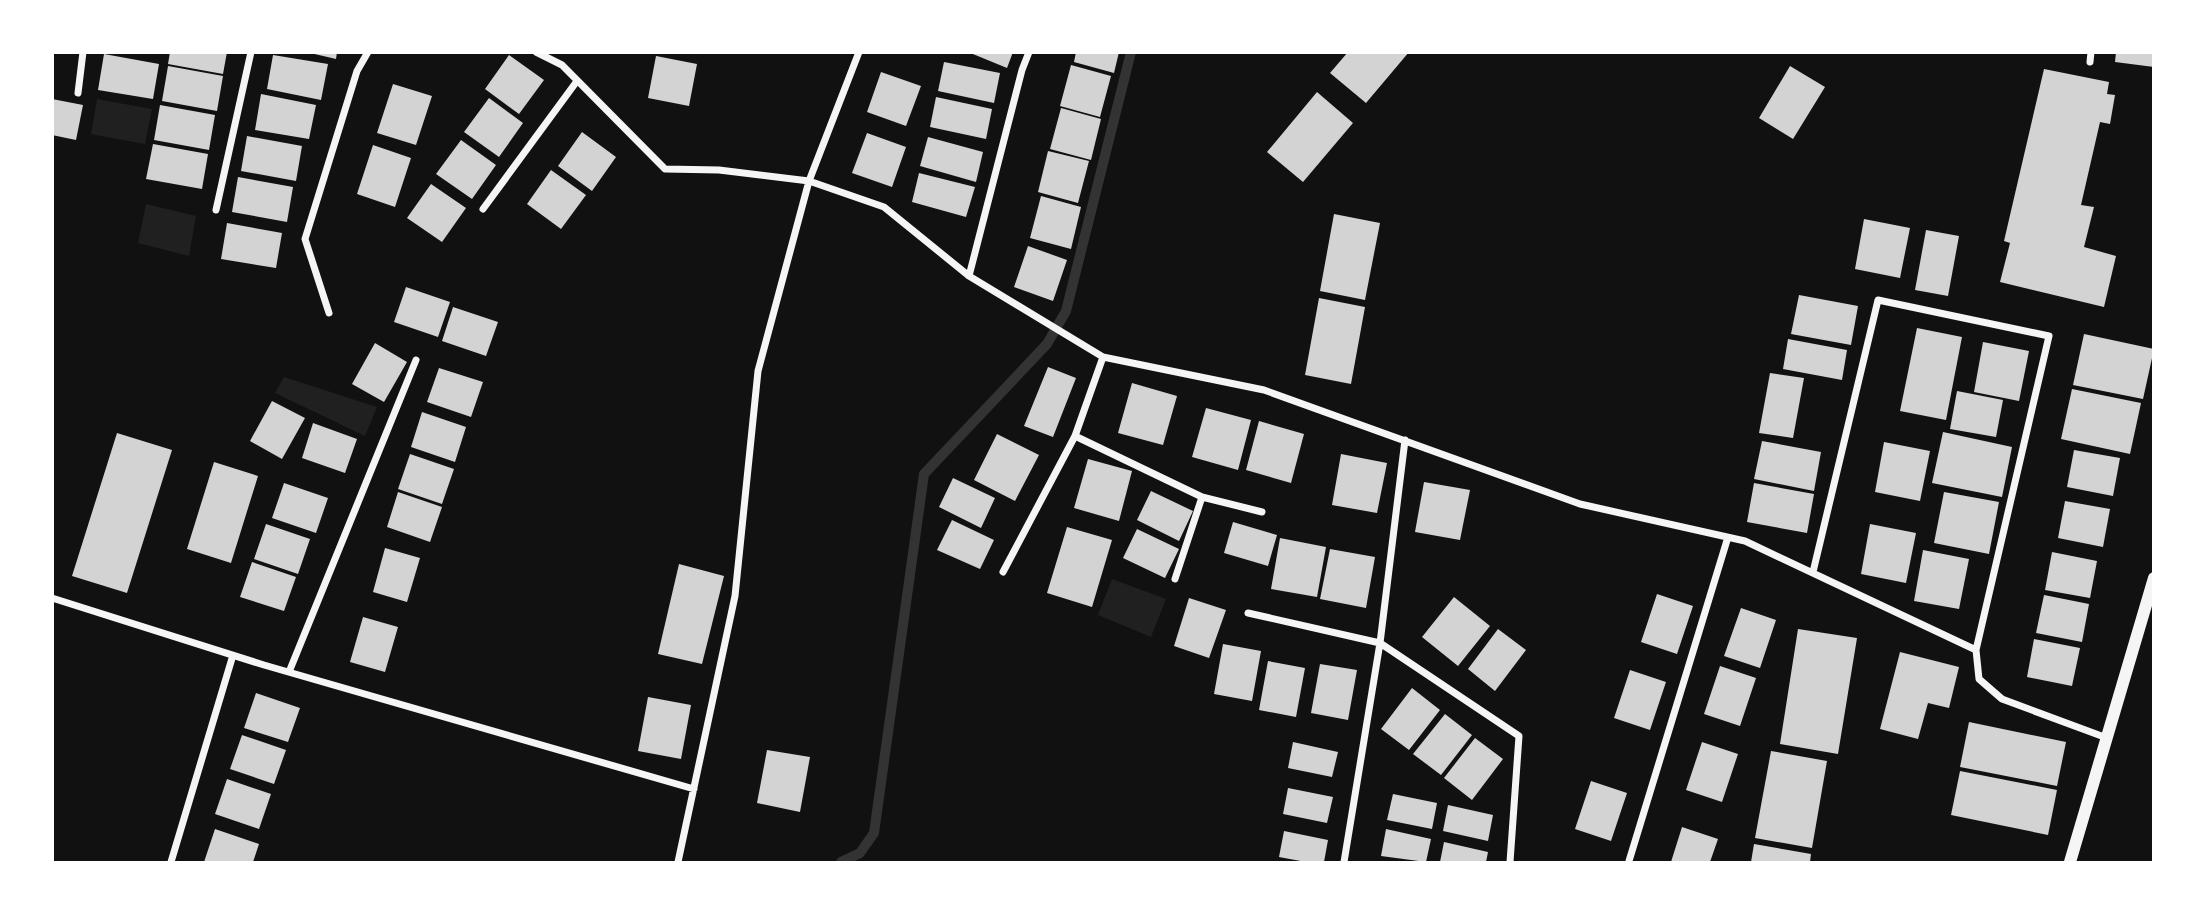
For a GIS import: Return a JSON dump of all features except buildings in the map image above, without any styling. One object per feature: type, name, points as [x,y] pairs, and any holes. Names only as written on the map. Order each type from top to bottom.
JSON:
[{"type":"street","points":[[78,93],[83,52]]},
{"type":"street","points":[[216,210],[251,52]]},
{"type":"street","points":[[330,313],[305,239],[357,71],[368,52]]},
{"type":"street","points":[[536,52],[562,65],[665,169],[719,170],[809,181],[884,207],[969,276],[1103,357],[1264,390],[1580,504],[1745,541],[1976,650]]},
{"type":"street","points":[[678,863],[734,596],[758,371],[809,181],[859,52]]},
{"type":"street","points":[[969,276],[1022,70],[1029,52]]},
{"type":"street","points":[[2090,62],[2091,52]]},
{"type":"street","points":[[483,209],[577,81]]},
{"type":"street","points":[[1813,572],[1878,300],[2049,336],[1976,650],[1979,679],[2002,699],[2107,738]]},
{"type":"street","points":[[1003,572],[1075,436],[1103,357]]},
{"type":"street","points":[[289,672],[416,360]]},
{"type":"street","points":[[1075,436],[1202,497],[1262,512]]},
{"type":"street","points":[[1345,863],[1380,643],[1405,440]]},
{"type":"street","points":[[1175,579],[1202,497]]},
{"type":"street","points":[[1629,861],[1728,537]]},
{"type":"street","points":[[2070,863],[2154,579]]},
{"type":"street","points":[[52,598],[289,672],[694,789]]},
{"type":"street","points":[[1248,613],[1380,643],[1519,736],[1510,863]]},
{"type":"street","points":[[171,863],[233,655]]},
{"type":"shaded area","points":[[97,99],[152,109],[145,144],[91,134]]},
{"type":"shaded area","points":[[146,204],[196,216],[189,256],[138,243]]},
{"type":"shaded area","points":[[284,377],[377,407],[365,436],[275,393]]},
{"type":"shaded area","points":[[1112,579],[1166,599],[1151,637],[1098,615]]},
{"type":"waterway","points":[[841,862],[860,853],[874,833],[924,474],[1047,344],[1066,311],[1131,52]]}]
